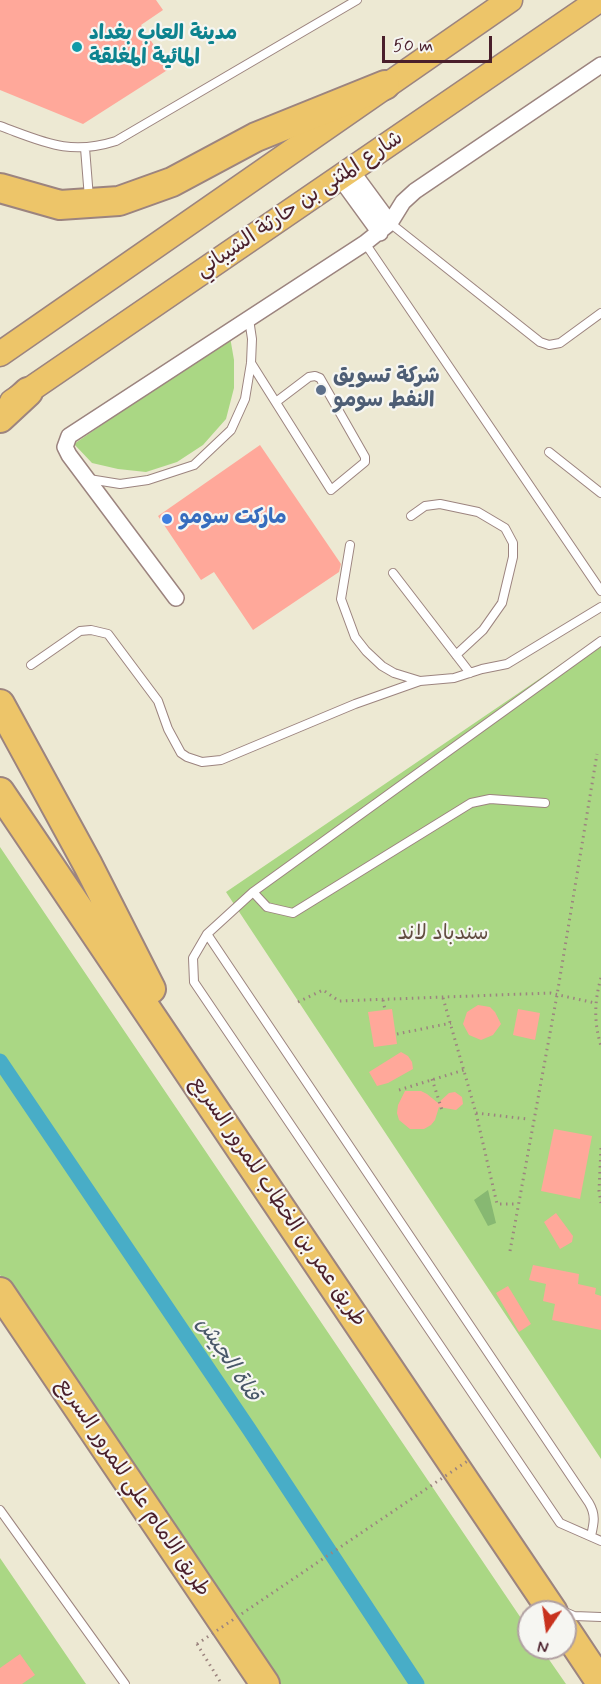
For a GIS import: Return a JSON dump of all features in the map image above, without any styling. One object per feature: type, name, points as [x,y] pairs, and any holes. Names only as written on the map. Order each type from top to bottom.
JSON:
[{"type":"highway","points":[[0,188],[60,205],[119,201],[172,182],[256,137],[385,85]]},
{"type":"highway","points":[[0,418],[28,392]]},
{"type":"highway","points":[[0,705],[88,865],[206,1098]]},
{"type":"highway","name":"طريق عمر بن الخطاب للمرور السريع","points":[[0,792],[206,1098],[551,1600]]},
{"type":"highway","name":"طريق الامام علي للمرور السريع","points":[[0,1292],[265,1684]]},
{"type":"highway","points":[[577,1646],[601,1681]]},
{"type":"main road","points":[[0,354],[510,0]]},
{"type":"main road","name":"شارع المثنى بن حارثة الشيباني","points":[[0,410],[599,0]]},
{"type":"street","points":[[176,598],[66,451],[69,436],[365,243],[385,228],[415,191],[601,65]]},
{"type":"street","points":[[345,174],[385,228]]},
{"type":"lane","points":[[0,126],[54,146],[85,148],[116,141],[357,0]]},
{"type":"lane","points":[[85,148],[89,203]]},
{"type":"lane","points":[[385,228],[540,342],[549,345],[560,342],[601,313]]},
{"type":"lane","points":[[365,243],[601,591]]},
{"type":"lane","points":[[87,479],[120,484],[148,480],[194,465],[231,430],[245,399],[251,363],[252,339],[249,319]]},
{"type":"lane","points":[[251,363],[331,490],[365,462],[365,456],[320,378],[309,376],[276,402]]},
{"type":"lane","points":[[549,452],[601,493]]},
{"type":"lane","points":[[411,516],[425,506],[440,504],[477,512],[506,528],[513,543],[513,556],[502,603],[483,630],[456,655]]},
{"type":"lane","points":[[350,545],[341,599],[355,638],[382,666],[394,673],[420,681]]},
{"type":"lane","points":[[393,573],[470,673]]},
{"type":"lane","points":[[31,665],[80,631],[91,630],[108,634],[158,701],[168,729],[181,753],[202,762],[221,760],[354,704],[420,681],[454,678],[507,664],[601,607]]},
{"type":"lane","points":[[601,641],[253,892],[207,934],[193,958],[194,982],[560,1523],[601,1541]]},
{"type":"lane","points":[[253,892],[267,907],[293,913],[471,803],[490,798],[544,803]]},
{"type":"lane","points":[[207,934],[589,1503],[595,1520],[591,1536]]},
{"type":"lane","points":[[0,1510],[125,1684]]},
{"type":"lane","points":[[577,1616],[601,1617]]},
{"type":"path","points":[[510,1251],[557,995],[597,754]]},
{"type":"path","points":[[601,978],[595,1004],[601,1046]]},
{"type":"path","points":[[298,1002],[323,990],[339,1001],[550,993],[595,1004]]},
{"type":"path","points":[[443,998],[476,1113],[497,1204],[518,1204]]},
{"type":"path","points":[[383,1000],[385,1010]]},
{"type":"path","points":[[397,1034],[451,1023]]},
{"type":"path","points":[[399,1090],[464,1070]]},
{"type":"path","points":[[432,1079],[442,1110]]},
{"type":"path","points":[[476,1113],[526,1119]]},
{"type":"path","points":[[601,1148],[599,1191],[601,1203]]},
{"type":"path","points":[[220,1684],[197,1644],[469,1460]]},
{"type":"green space","points":[[230,337],[234,360],[234,388],[226,419],[203,445],[177,462],[146,472],[92,463],[74,444]]},
{"type":"green space","name":"سندباد لاند","points":[[601,637],[601,1459],[226,892]]},
{"type":"green space","points":[[0,847],[517,1612],[517,1660],[549,1660],[566,1684],[276,1684],[0,1275]]},
{"type":"green space","points":[[488,1190],[496,1223],[488,1226],[474,1200]]},
{"type":"green space","points":[[0,1558],[86,1684],[0,1684]]},
{"type":"building","name":"مدينة العاب بغداد المائية المغلقة","points":[[0,0],[156,0],[163,10],[141,25],[169,69],[83,124],[0,90]]},
{"type":"building","points":[[260,445],[341,564],[339,572],[253,630],[214,572],[201,580],[158,516]]},
{"type":"building","points":[[478,1005],[490,1007],[501,1024],[493,1035],[481,1040],[469,1035],[463,1024],[467,1012]]},
{"type":"building","points":[[392,1009],[397,1044],[374,1047],[368,1012]]},
{"type":"building","points":[[518,1009],[540,1013],[535,1040],[513,1035]]},
{"type":"building","points":[[401,1052],[408,1056],[413,1069],[388,1083],[377,1086],[369,1072]]},
{"type":"building","points":[[405,1091],[421,1091],[438,1103],[449,1093],[455,1092],[462,1097],[463,1104],[456,1110],[439,1107],[431,1125],[424,1129],[410,1129],[399,1120],[397,1113]]},
{"type":"building","points":[[554,1129],[592,1136],[580,1199],[541,1191]]},
{"type":"building","points":[[556,1213],[573,1236],[572,1242],[560,1249],[544,1222]]},
{"type":"building","points":[[533,1265],[579,1274],[578,1284],[596,1288],[595,1294],[601,1296],[601,1330],[552,1320],[555,1304],[543,1301],[546,1284],[529,1280]]},
{"type":"building","points":[[508,1286],[531,1324],[519,1332],[496,1293]]},
{"type":"building","points":[[20,1654],[35,1675],[22,1684],[0,1684],[0,1668]]},
{"type":"waterway","name":"قناة الجيش","points":[[0,1061],[249,1429],[417,1684]]},
{"type":"place","name":"مدينة العاب بغداد المائية المغلقة","points":[[77,47]]},
{"type":"place","name":"شركة تسويق النفط سومو","points":[[321,390]]},
{"type":"place","name":"ماركت سومو","points":[[167,519]]}]
